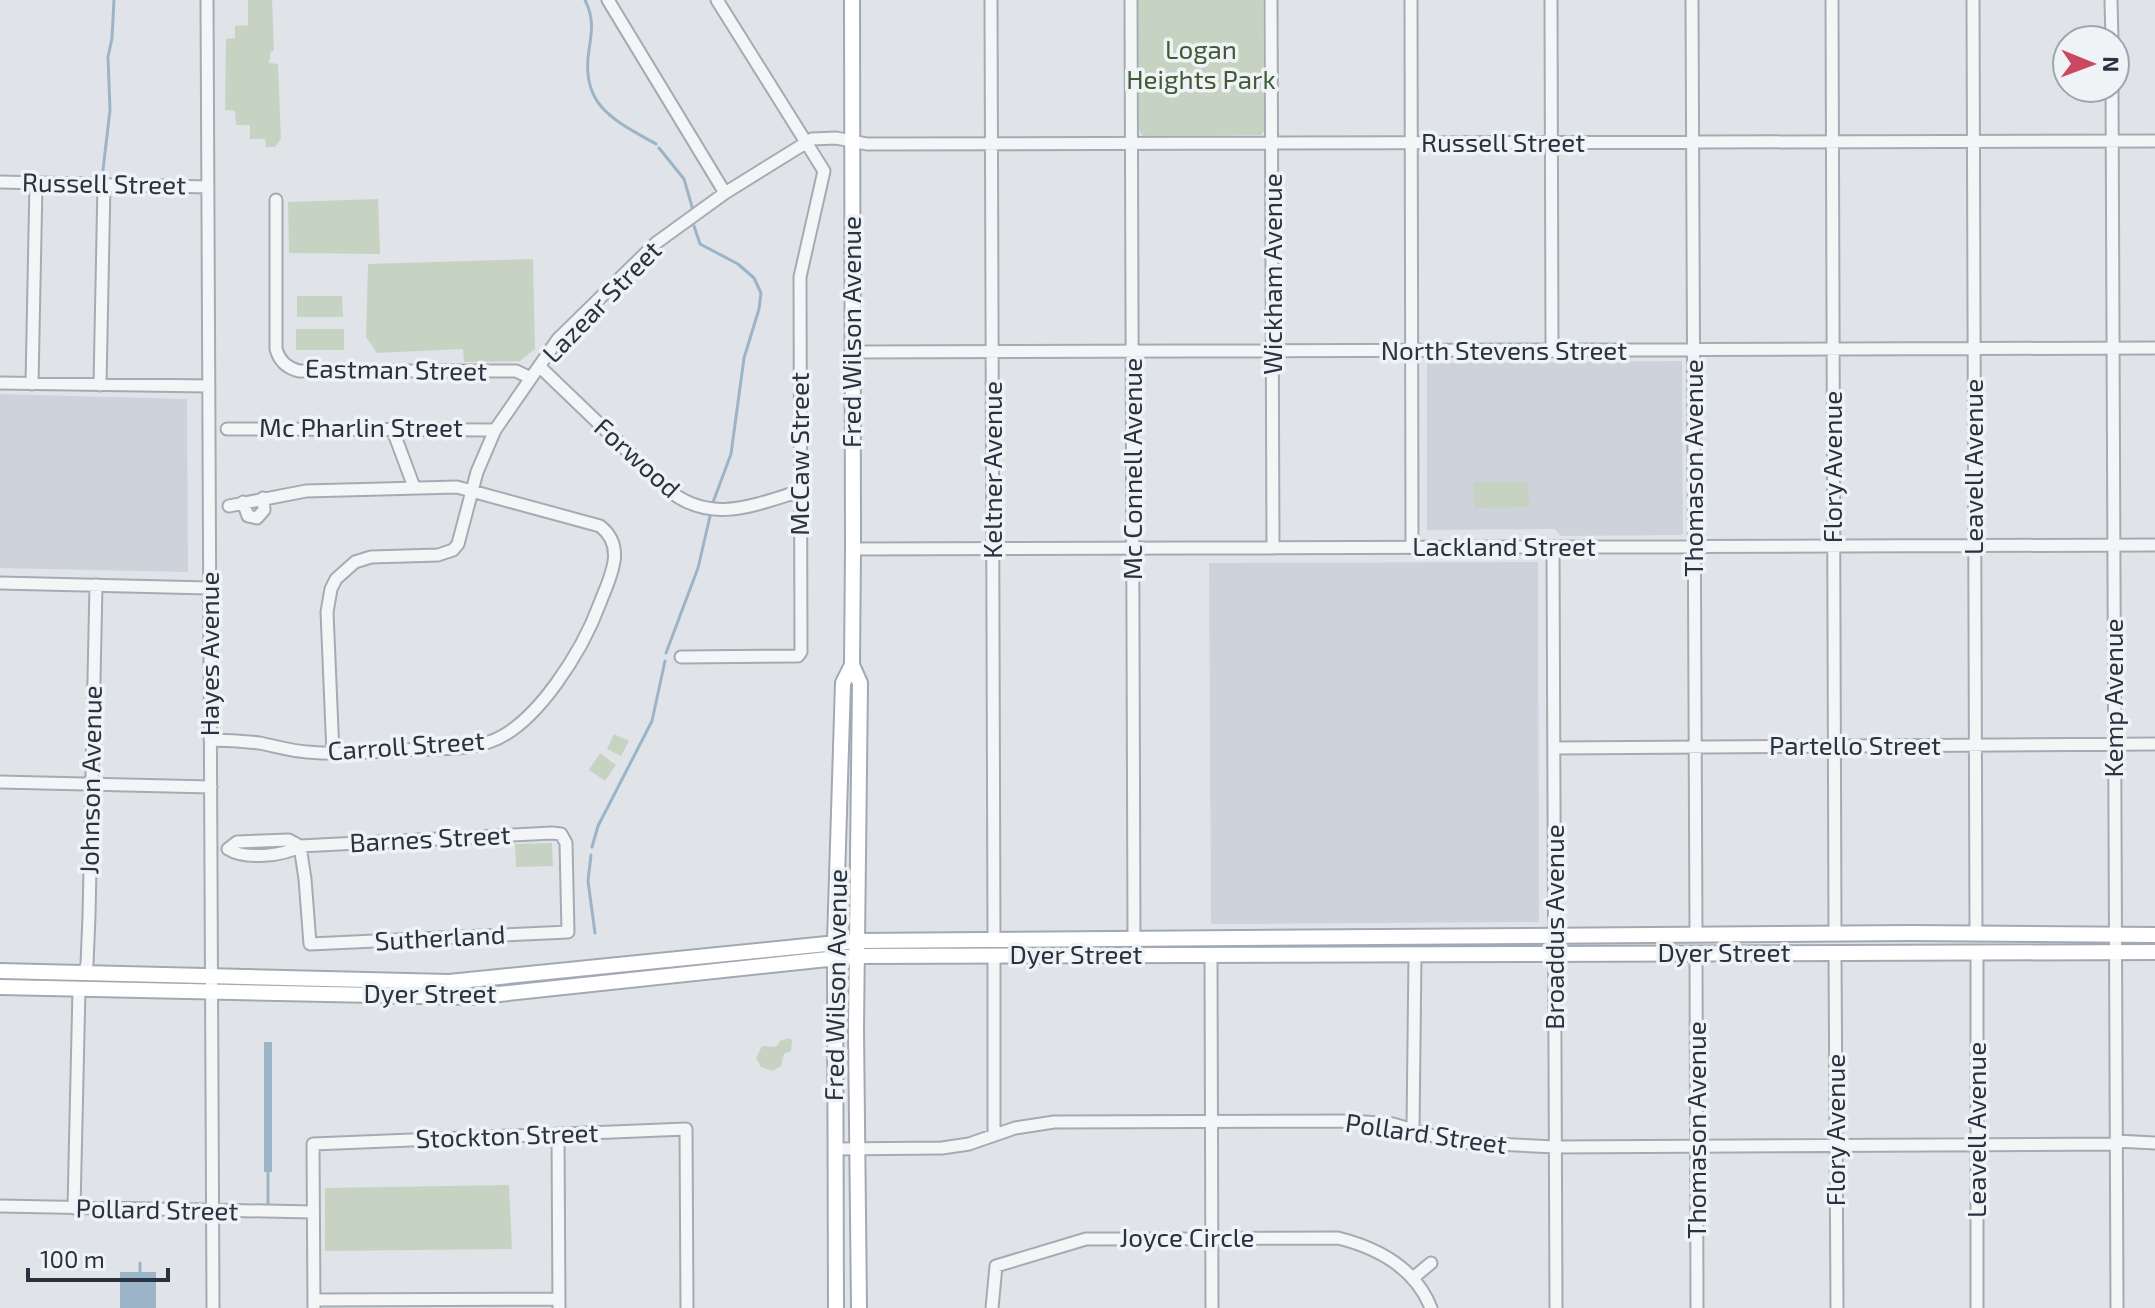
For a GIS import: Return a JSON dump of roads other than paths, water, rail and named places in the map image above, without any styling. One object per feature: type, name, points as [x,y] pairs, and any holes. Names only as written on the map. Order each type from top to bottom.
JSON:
[{"type":"main road","name":"Fred Wilson Avenue","points":[[852,0],[852,665],[860,683],[856,949],[859,1308]]},
{"type":"main road","name":"Fred Wilson Avenue","points":[[836,1308],[835,950],[843,683],[852,665]]},
{"type":"main road","name":"Dyer Street","points":[[0,987],[81,982],[210,985],[469,981],[994,939],[1555,938],[1911,933],[2155,935]]},
{"type":"main road","points":[[1835,952],[1846,942],[1905,940],[1911,933]]},
{"type":"main road","points":[[1777,952],[1787,945],[1825,943],[1835,934]]},
{"type":"main road","points":[[1357,955],[1371,947],[1408,945],[1414,942],[1415,937]]},
{"type":"main road","points":[[1092,955],[1108,948],[1130,948],[1134,938]]},
{"type":"main road","points":[[1211,955],[1213,948],[1220,945],[1249,943],[1256,938]]},
{"type":"main road","points":[[994,956],[995,949],[999,947],[1032,940]]},
{"type":"main road","name":"Dyer Street","points":[[856,949],[994,956],[2155,952]]},
{"type":"main road","name":"Dyer Street","points":[[0,971],[27,972],[81,982]]},
{"type":"main road","points":[[0,978],[27,972]]},
{"type":"street","name":"Hayes Avenue","points":[[207,0],[213,1308]]},
{"type":"street","points":[[608,0],[725,193]]},
{"type":"street","name":"McCaw Street","points":[[681,657],[800,654],[801,267],[824,171],[717,0]]},
{"type":"street","name":"Keltner Avenue","points":[[991,0],[994,939]]},
{"type":"street","name":"Mc Connell Avenue","points":[[1131,0],[1134,938]]},
{"type":"street","name":"Wickham Avenue","points":[[1271,0],[1273,548]]},
{"type":"street","points":[[1411,0],[1412,547]]},
{"type":"street","points":[[1551,0],[1552,351]]},
{"type":"street","name":"Thomason Avenue","points":[[1692,0],[1696,935]]},
{"type":"street","name":"Flory Avenue","points":[[1832,0],[1835,934]]},
{"type":"street","name":"Leavell Avenue","points":[[1973,0],[1976,934]]},
{"type":"street","points":[[2111,0],[2112,24]]},
{"type":"street","name":"Kemp Avenue","points":[[2112,104],[2117,1308]]},
{"type":"street","name":"Russell Street","points":[[807,142],[836,138],[867,144],[2155,141]]},
{"type":"street","name":"Lazear Street","points":[[333,754],[327,612],[336,579],[349,566],[361,560],[438,555],[453,550],[462,537],[472,489],[495,430],[558,339],[650,248],[725,193],[807,142]]},
{"type":"street","name":"Russell Street","points":[[0,182],[208,187]]},
{"type":"street","points":[[32,384],[36,183]]},
{"type":"street","points":[[100,385],[104,184]]},
{"type":"street","name":"Eastman Street","points":[[276,200],[276,349],[280,359],[291,369],[516,371],[531,378]]},
{"type":"street","name":"North Stevens Street","points":[[853,352],[2155,348]]},
{"type":"street","name":"Forwood","points":[[539,366],[682,500],[728,511],[800,491]]},
{"type":"street","points":[[0,383],[209,386]]},
{"type":"street","points":[[392,428],[414,487]]},
{"type":"street","name":"Mc Pharlin Street","points":[[227,429],[495,430]]},
{"type":"street","points":[[229,506],[306,491],[414,487],[472,489]]},
{"type":"street","name":"Carroll Street","points":[[210,740],[249,742],[333,754],[465,747],[506,735],[535,711],[588,633],[615,559],[614,544],[607,531],[592,522],[472,489]]},
{"type":"street","points":[[243,502],[248,516],[257,518],[264,510],[263,498]]},
{"type":"street","name":"Lackland Street","points":[[853,549],[2155,545]]},
{"type":"street","name":"Broaddus Avenue","points":[[1553,547],[1556,1308]]},
{"type":"street","points":[[0,583],[209,588]]},
{"type":"street","name":"Johnson Avenue","points":[[74,1208],[81,982],[87,964],[96,585]]},
{"type":"street","name":"Partello Street","points":[[1555,748],[2155,744]]},
{"type":"street","points":[[0,782],[211,787]]},
{"type":"street","name":"Barnes Street","points":[[211,851],[228,849],[237,855],[259,854],[290,852],[300,846],[561,834]]},
{"type":"street","name":"Sutherland","points":[[300,846],[310,944],[325,944],[568,932],[566,843],[561,834]]},
{"type":"street","name":"Flory Avenue","points":[[1835,952],[1837,1308]]},
{"type":"street","name":"Leavell Avenue","points":[[1977,952],[1977,1308]]},
{"type":"street","name":"Thomason Avenue","points":[[1696,953],[1697,1308]]},
{"type":"street","points":[[1413,1129],[1415,954]]},
{"type":"street","points":[[1211,955],[1212,1308]]},
{"type":"street","points":[[994,956],[994,1135]]},
{"type":"street","name":"Pollard Street","points":[[835,1149],[942,1148],[969,1144],[1015,1128],[1054,1122],[1373,1121],[1454,1142],[1555,1147],[2155,1143]]},
{"type":"street","name":"Stockton Street","points":[[314,1304],[313,1144],[686,1129],[687,1308]]},
{"type":"street","points":[[314,1304],[559,1303],[558,1135]]},
{"type":"street","name":"Pollard Street","points":[[0,1206],[313,1212]]},
{"type":"street","name":"Joyce Circle","points":[[992,1308],[996,1266],[1068,1242],[1113,1238],[1338,1238],[1384,1254],[1413,1278],[1431,1308]]},
{"type":"street","points":[[1413,1278],[1431,1263]]},
{"type":"water","points":[[264,1042],[272,1042],[272,1172],[264,1172]]},
{"type":"water","points":[[120,1272],[156,1272],[156,1308],[120,1308]]},
{"type":"waterway","points":[[103,170],[110,110],[108,57],[114,0]]},
{"type":"waterway","points":[[585,0],[592,25],[588,69],[595,98],[614,118],[656,144]]},
{"type":"waterway","points":[[659,148],[684,179],[693,210]]},
{"type":"waterway","points":[[694,226],[700,244],[738,264],[754,278],[761,293],[744,358],[731,454],[712,505]]},
{"type":"waterway","points":[[666,653],[698,568],[711,512]]},
{"type":"waterway","points":[[592,847],[598,826],[652,721],[665,661]]},
{"type":"waterway","points":[[591,855],[588,881],[595,933]]},
{"type":"waterway","points":[[268,1172],[268,1208]]},
{"type":"waterway","points":[[140,1263],[140,1272]]},
{"type":"park label","name":"Logan Heights Park","points":[[1201,65]]}]
